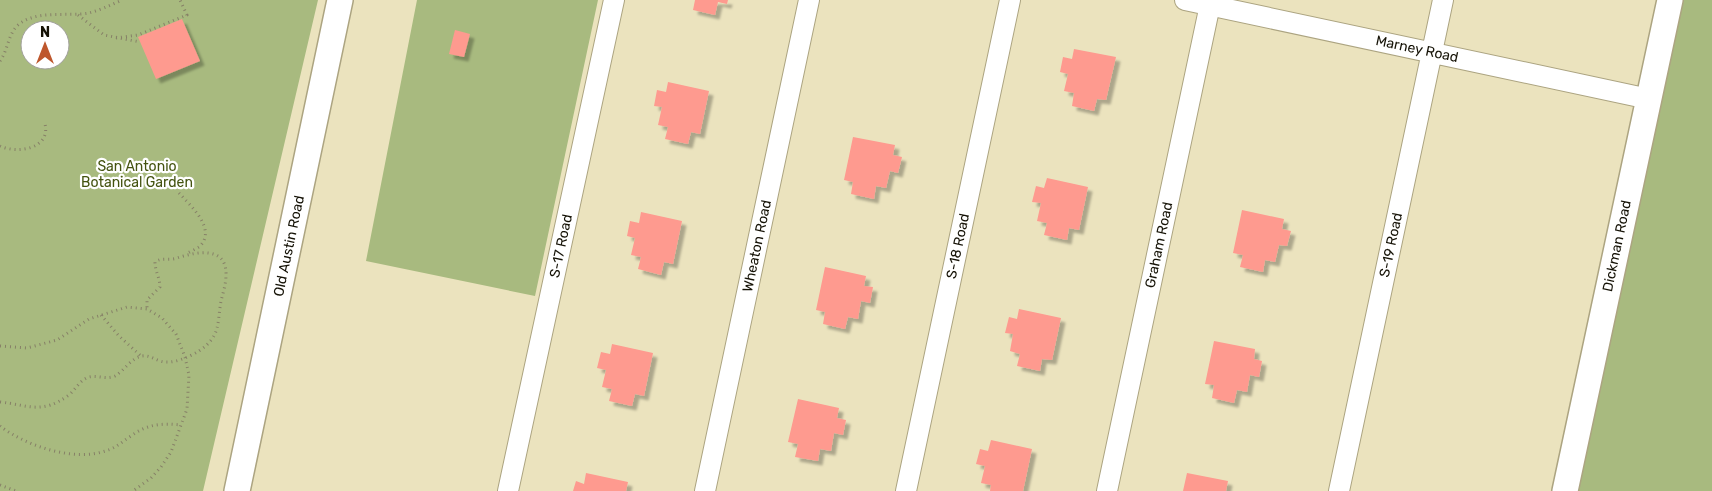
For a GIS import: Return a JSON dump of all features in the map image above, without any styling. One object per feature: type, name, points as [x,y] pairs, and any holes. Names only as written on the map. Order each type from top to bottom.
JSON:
[{"type":"street","name":"Old Austin Road","points":[[237,491],[340,0]]},
{"type":"street","name":"S-17 Road","points":[[508,491],[614,0]]},
{"type":"street","name":"Wheaton Road","points":[[705,491],[809,0]]},
{"type":"street","name":"S-18 Road","points":[[906,491],[1010,0]]},
{"type":"street","name":"Marney Road","points":[[1185,0],[1210,3],[1649,99]]},
{"type":"street","name":"S-19 Road","points":[[1339,491],[1443,0]]},
{"type":"street","name":"Dickman Road","points":[[1565,491],[1670,0]]},
{"type":"street","name":"Graham Road","points":[[1106,491],[1210,3]]},
{"type":"path","points":[[0,61],[4,56],[11,35],[18,26],[31,18],[41,15],[92,12],[122,0]]},
{"type":"path","points":[[116,38],[138,35],[188,14],[180,0]]},
{"type":"path","points":[[78,14],[104,35],[140,42]]},
{"type":"path","points":[[0,146],[10,150],[26,149],[40,142],[46,128],[45,124]]},
{"type":"path","points":[[146,308],[147,300],[160,288],[155,262],[159,259],[175,259],[185,255],[200,246],[204,239],[205,230],[200,218],[179,193]]},
{"type":"path","points":[[0,402],[40,408],[70,394],[84,380],[90,377],[108,378],[114,376],[140,356],[147,356],[169,363],[201,349],[217,332],[226,276],[225,266],[220,258],[210,252],[185,255]]},
{"type":"path","points":[[0,346],[28,348],[57,340],[89,319],[127,307],[146,308],[162,318],[176,334],[185,357],[189,375],[187,408],[171,452],[152,478],[133,491]]},
{"type":"path","points":[[102,315],[119,336],[140,356]]},
{"type":"path","points":[[0,426],[10,434],[51,451],[76,454],[106,451],[144,428],[155,424],[182,425]]},
{"type":"path","points":[[0,485],[16,491]]},
{"type":"green space","name":"San Antonio Botanical Garden","points":[[0,0],[318,0],[203,491],[0,491]]},
{"type":"green space","points":[[417,0],[598,0],[535,296],[366,261]]},
{"type":"green space","points":[[1681,0],[1712,0],[1712,491],[1577,491]]},
{"type":"building","points":[[695,0],[728,0],[727,4],[718,2],[715,15],[693,10]]},
{"type":"building","points":[[182,19],[200,61],[156,79],[138,37]]},
{"type":"building","points":[[455,30],[470,34],[464,57],[449,54]]},
{"type":"building","points":[[1074,49],[1116,57],[1106,100],[1097,99],[1094,111],[1072,106],[1074,93],[1064,91],[1068,74],[1060,72],[1063,57],[1072,59]]},
{"type":"building","points":[[668,82],[709,91],[700,134],[691,132],[688,144],[665,139],[668,127],[658,125],[662,107],[654,106],[657,90],[666,92]]},
{"type":"building","points":[[853,137],[895,145],[893,155],[902,157],[898,173],[890,171],[886,188],[876,186],[874,199],[851,194],[853,182],[844,180]]},
{"type":"building","points":[[1047,178],[1088,187],[1079,230],[1069,228],[1067,240],[1044,235],[1047,223],[1037,221],[1041,203],[1032,202],[1036,186],[1044,188]]},
{"type":"building","points":[[1242,210],[1284,219],[1282,229],[1291,231],[1287,246],[1279,245],[1275,262],[1265,260],[1263,272],[1240,267],[1243,255],[1233,253]]},
{"type":"building","points":[[641,212],[682,221],[673,264],[664,262],[661,275],[638,269],[641,257],[631,255],[635,238],[627,236],[630,221],[639,223]]},
{"type":"building","points":[[825,267],[866,276],[864,286],[873,287],[870,303],[861,301],[858,319],[848,317],[845,329],[823,324],[825,312],[816,310]]},
{"type":"building","points":[[1019,309],[1061,318],[1052,360],[1042,359],[1040,371],[1017,366],[1020,354],[1010,351],[1013,334],[1005,333],[1009,317],[1017,319]]},
{"type":"building","points":[[1214,341],[1255,349],[1254,359],[1262,361],[1259,377],[1250,375],[1247,392],[1237,390],[1234,403],[1212,398],[1214,385],[1205,384]]},
{"type":"building","points":[[612,344],[653,353],[644,396],[635,394],[632,406],[609,401],[612,389],[602,387],[606,370],[597,368],[601,352],[610,354]]},
{"type":"building","points":[[798,399],[839,408],[837,418],[846,420],[843,435],[834,433],[831,451],[820,449],[818,461],[795,457],[798,444],[788,442]]},
{"type":"building","points":[[991,440],[1032,449],[1023,491],[990,491],[991,485],[981,483],[985,466],[976,464],[980,449],[988,451]]},
{"type":"building","points":[[586,473],[628,482],[626,491],[573,491],[576,481],[584,484]]},
{"type":"building","points":[[1187,473],[1228,481],[1226,491],[1183,491]]}]
